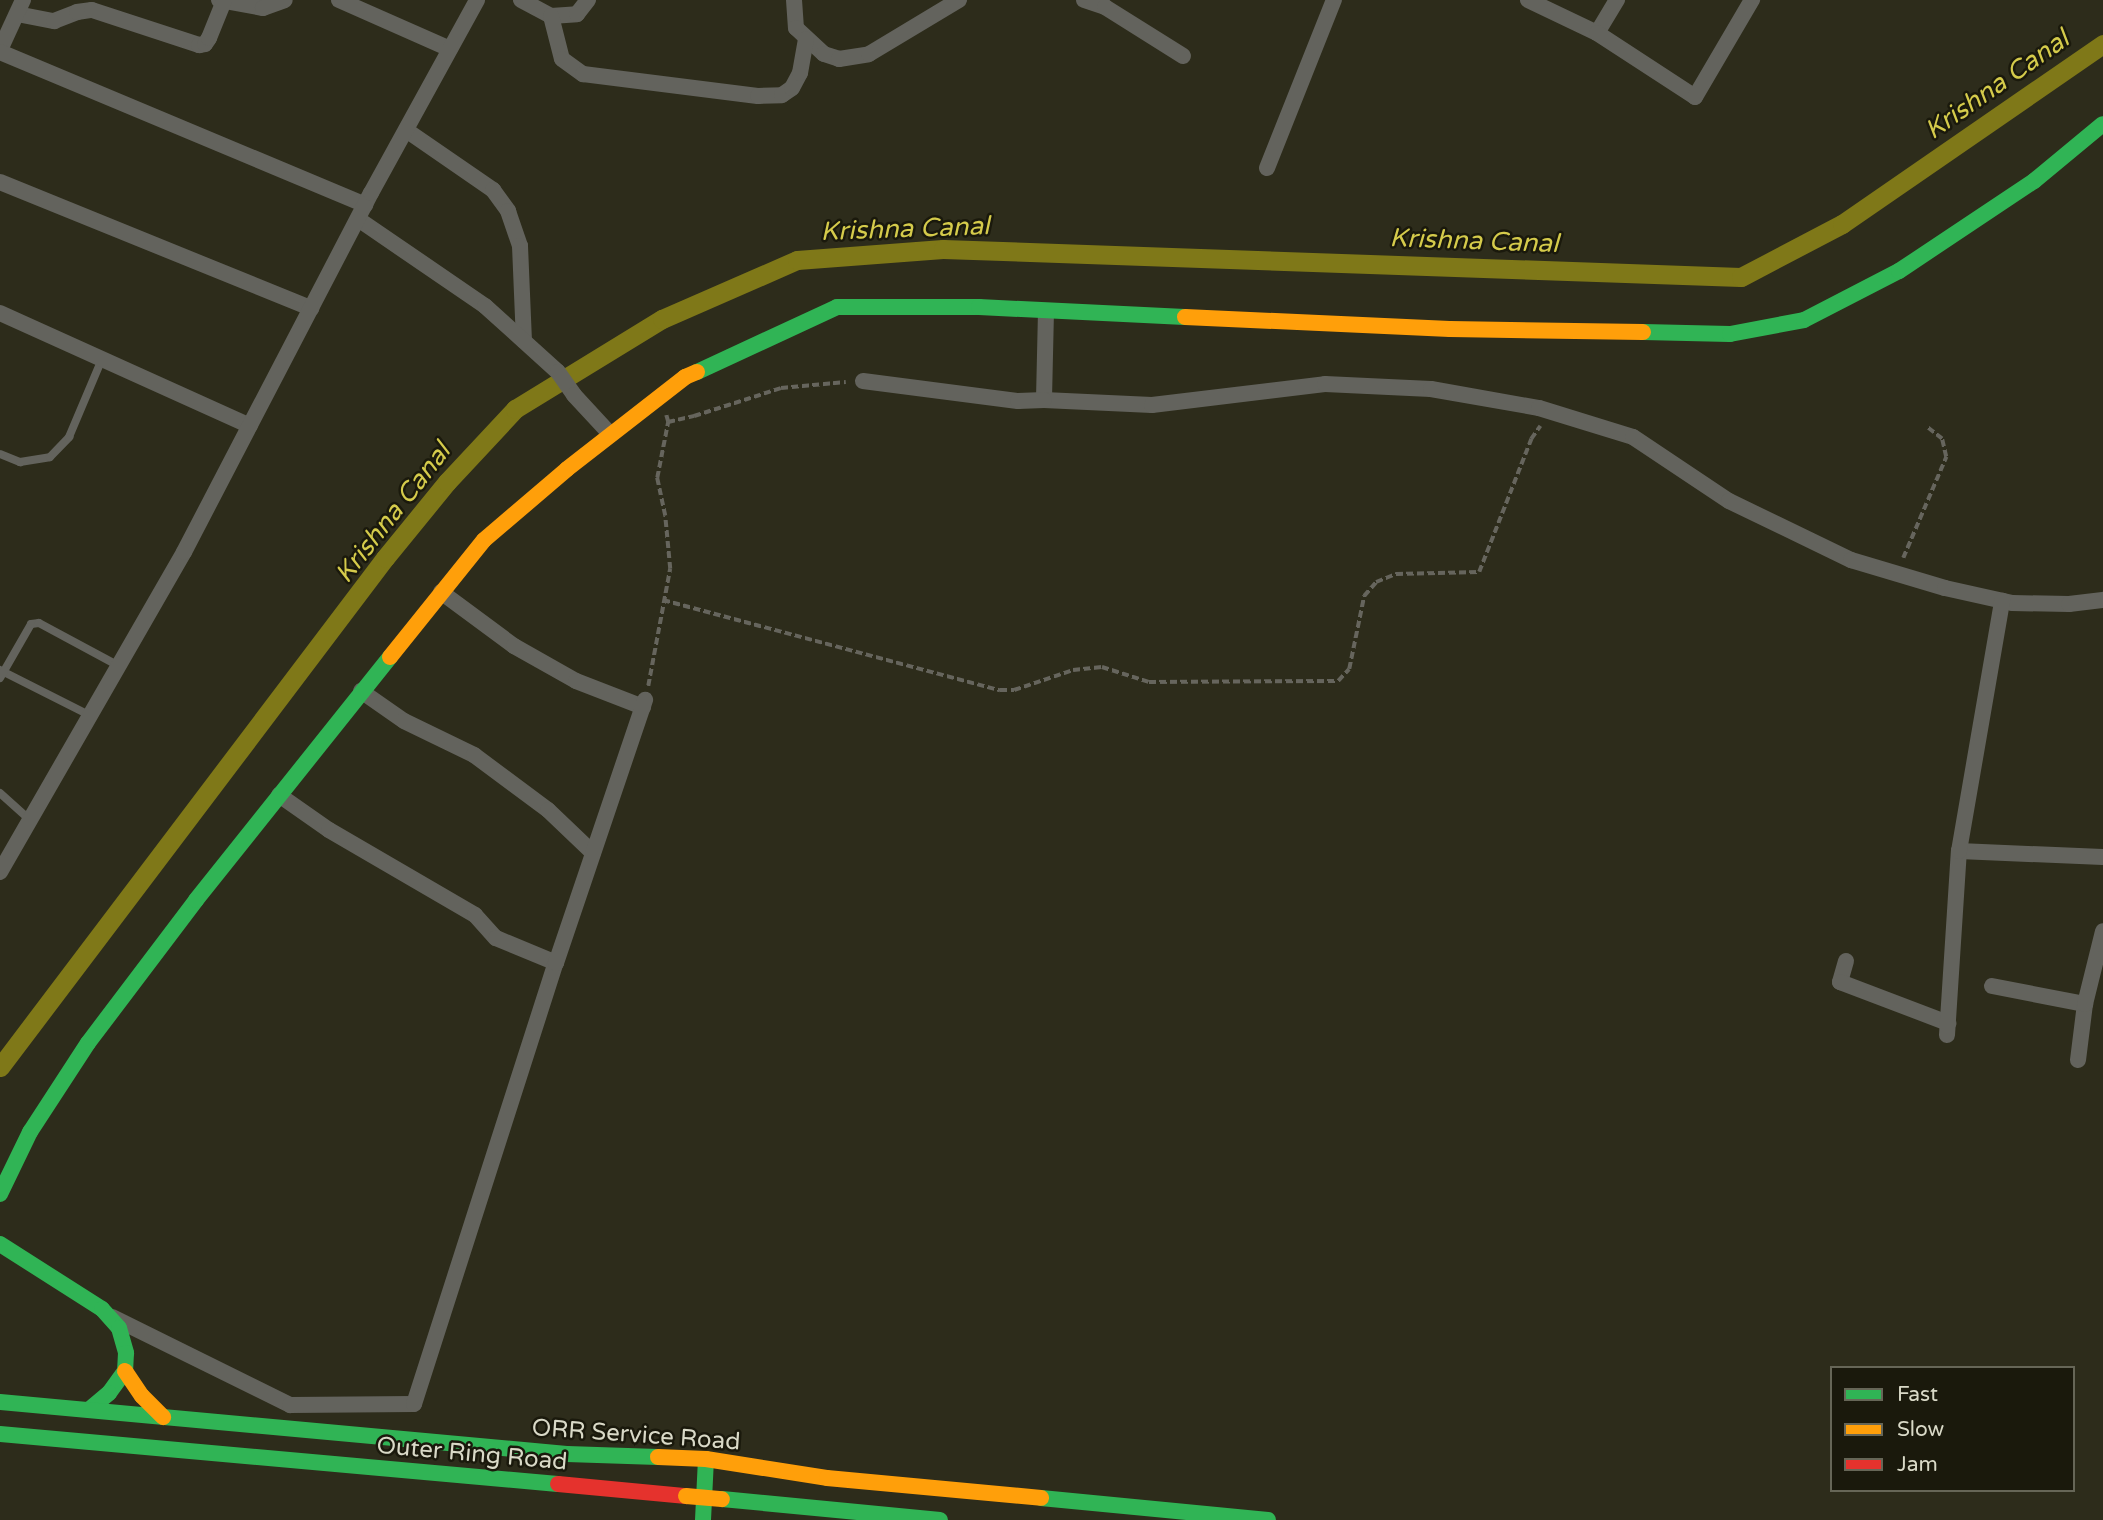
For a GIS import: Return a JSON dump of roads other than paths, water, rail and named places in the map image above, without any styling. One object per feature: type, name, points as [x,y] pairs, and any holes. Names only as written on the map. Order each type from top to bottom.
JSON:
[{"type":"main road","points":[[0,1194],[30,1132],[88,1044],[360,691],[484,540],[685,377],[837,307],[979,307],[1450,329],[1730,334],[1804,320],[1899,271],[2034,181],[2103,124]]},
{"type":"main road","points":[[0,1244],[109,1316],[124,1341],[125,1371],[142,1396],[163,1417]]},
{"type":"main road","points":[[89,1410],[109,1393],[125,1371]]},
{"type":"main road","name":"ORR Service Road","points":[[0,1402],[577,1455],[706,1459],[827,1478],[1268,1520]]},
{"type":"main road","name":"Outer Ring Road","points":[[0,1434],[940,1520]]},
{"type":"main road","points":[[704,1520],[706,1459]]},
{"type":"street","points":[[285,0],[262,8],[221,1],[209,38],[205,44],[199,45],[92,10],[77,12],[54,21],[20,7],[0,51],[362,212],[485,306],[558,372],[574,395],[611,435]]},
{"type":"street","points":[[339,0],[450,49]]},
{"type":"street","points":[[0,873],[184,552],[311,308],[477,0]]},
{"type":"street","points":[[521,0],[551,16],[577,13],[588,0]]},
{"type":"street","points":[[794,0],[796,29],[824,54],[839,60],[869,54],[959,0]]},
{"type":"street","points":[[1084,0],[1105,7],[1183,56]]},
{"type":"street","points":[[1267,168],[1334,0]]},
{"type":"street","points":[[1528,0],[1597,33],[1695,97],[1752,0]]},
{"type":"street","points":[[1597,33],[1617,0]]},
{"type":"street","points":[[551,16],[562,59],[583,74],[758,96],[782,94],[792,88],[800,73],[806,40]]},
{"type":"street","points":[[406,130],[493,190],[508,211],[520,246],[524,341]]},
{"type":"street","points":[[0,182],[311,308]]},
{"type":"street","points":[[1044,400],[1046,311]]},
{"type":"street","points":[[0,313],[250,426]]},
{"type":"street","points":[[863,381],[1018,401],[1152,405],[1325,384],[1431,389],[1550,411],[1633,438],[1729,501],[1851,560],[2002,601],[2069,604],[2103,600]]},
{"type":"street","points":[[109,1316],[290,1405],[414,1404],[556,963],[644,704],[576,681],[514,646],[441,592]]},
{"type":"street","points":[[1846,961],[1840,982],[1948,1029],[1959,851],[2002,601]]},
{"type":"street","points":[[360,691],[404,721],[474,755],[548,810],[593,853]]},
{"type":"street","points":[[279,795],[329,830],[475,915],[496,938],[556,963]]},
{"type":"street","points":[[1959,851],[2103,857]]},
{"type":"street","points":[[2078,1060],[2085,1004],[2103,931]]},
{"type":"street","points":[[1992,986],[2085,1004]]},
{"type":"lane","points":[[0,454],[20,462],[50,457],[69,437],[102,359]]},
{"type":"lane","points":[[90,716],[1,673],[31,624],[39,623],[119,666]]},
{"type":"lane","points":[[0,793],[30,820]]},
{"type":"waterway","name":"Krishna Canal","points":[[0,1067],[385,558],[447,482],[515,409],[662,319],[797,260],[943,249],[1741,277],[1842,224],[2103,44]]}]
